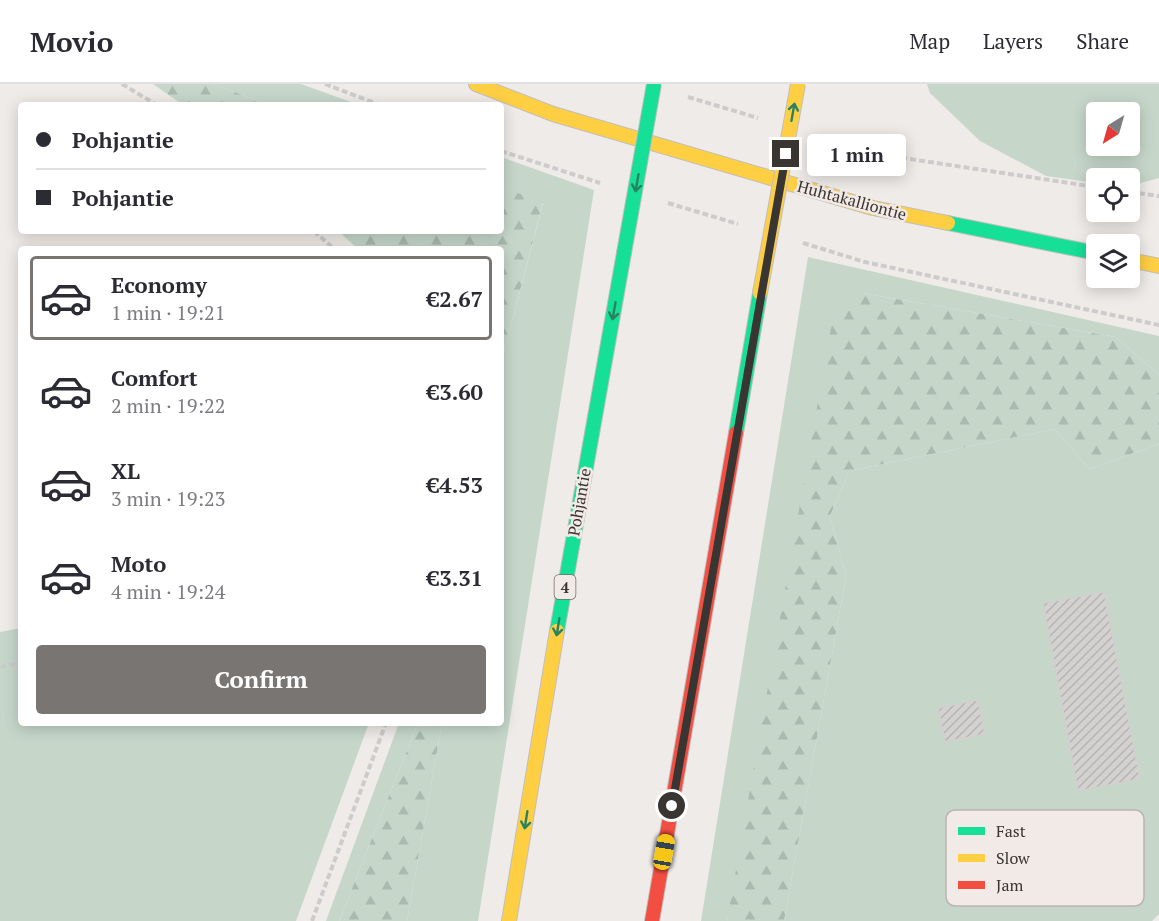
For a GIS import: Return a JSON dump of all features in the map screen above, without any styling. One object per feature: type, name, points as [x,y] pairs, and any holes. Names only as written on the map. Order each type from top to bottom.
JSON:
[{"type":"main road","name":"Huhtakalliontie","points":[[476,84],[553,114],[873,208],[1086,251]]},
{"type":"main road","name":"Pohjantie","points":[[509,921],[573,537],[654,84]]},
{"type":"main road","points":[[652,921],[798,84]]},
{"type":"main road","points":[[1140,262],[1159,266]]},
{"type":"path","points":[[122,84],[152,102]]},
{"type":"path","points":[[325,84],[372,102]]},
{"type":"path","points":[[687,97],[766,120]]},
{"type":"path","points":[[822,136],[890,156],[1086,185]]},
{"type":"path","points":[[504,152],[605,185]]},
{"type":"path","points":[[1140,193],[1159,196]]},
{"type":"path","points":[[662,201],[741,225]]},
{"type":"path","points":[[317,234],[331,246]]},
{"type":"path","points":[[797,242],[865,262],[1159,325]]},
{"type":"path","points":[[0,667],[18,664]]},
{"type":"path","points":[[312,921],[385,726]]},
{"type":"green space","points":[[153,84],[212,84],[263,102],[179,102]]},
{"type":"green space","points":[[212,84],[301,84],[351,102],[263,102]]},
{"type":"green space","points":[[927,84],[1159,84],[1159,178],[1140,183],[1140,168],[1086,168],[1086,182],[1046,176],[980,141],[930,93]]},
{"type":"green space","points":[[504,158],[594,190],[478,921],[407,921],[441,726],[504,726],[504,352],[543,203],[504,188]]},
{"type":"green space","points":[[504,188],[543,202],[504,352],[504,246],[355,246],[341,234],[504,234]]},
{"type":"green space","points":[[808,257],[1159,336],[1159,375],[1116,337],[862,293],[727,921],[701,921]]},
{"type":"green space","points":[[862,293],[1116,337],[1159,375],[1159,444],[1089,469],[1055,429],[849,471],[830,516],[846,576],[784,921],[727,921],[834,310]]},
{"type":"green space","points":[[1055,429],[1089,469],[1159,444],[1159,914],[1152,921],[784,921],[846,576],[830,516],[849,471]]},
{"type":"green space","points":[[18,629],[18,726],[368,726],[296,921],[0,921],[0,632]]},
{"type":"green space","points":[[398,726],[417,726],[339,921],[326,921]]},
{"type":"green space","points":[[417,726],[441,726],[407,921],[339,921]]},
{"type":"building","points":[[1104,592],[1140,779],[1078,791],[1043,603]]},
{"type":"building","points":[[978,700],[985,734],[945,742],[938,708]]},
{"type":"traffic: fast","points":[[624,253],[654,84]]},
{"type":"traffic: fast","points":[[948,223],[1086,251]]},
{"type":"traffic: fast","points":[[557,631],[624,253]]},
{"type":"traffic: fast","points":[[736,433],[760,293]]},
{"type":"traffic: slow","points":[[476,84],[553,114],[873,208],[948,223]]},
{"type":"traffic: slow","points":[[760,293],[798,84]]},
{"type":"traffic: slow","points":[[1140,262],[1159,266]]},
{"type":"traffic: slow","points":[[509,921],[557,631]]},
{"type":"traffic: jam","points":[[652,921],[736,433]]},
{"type":"route","points":[[672,806],[786,154]]}]
